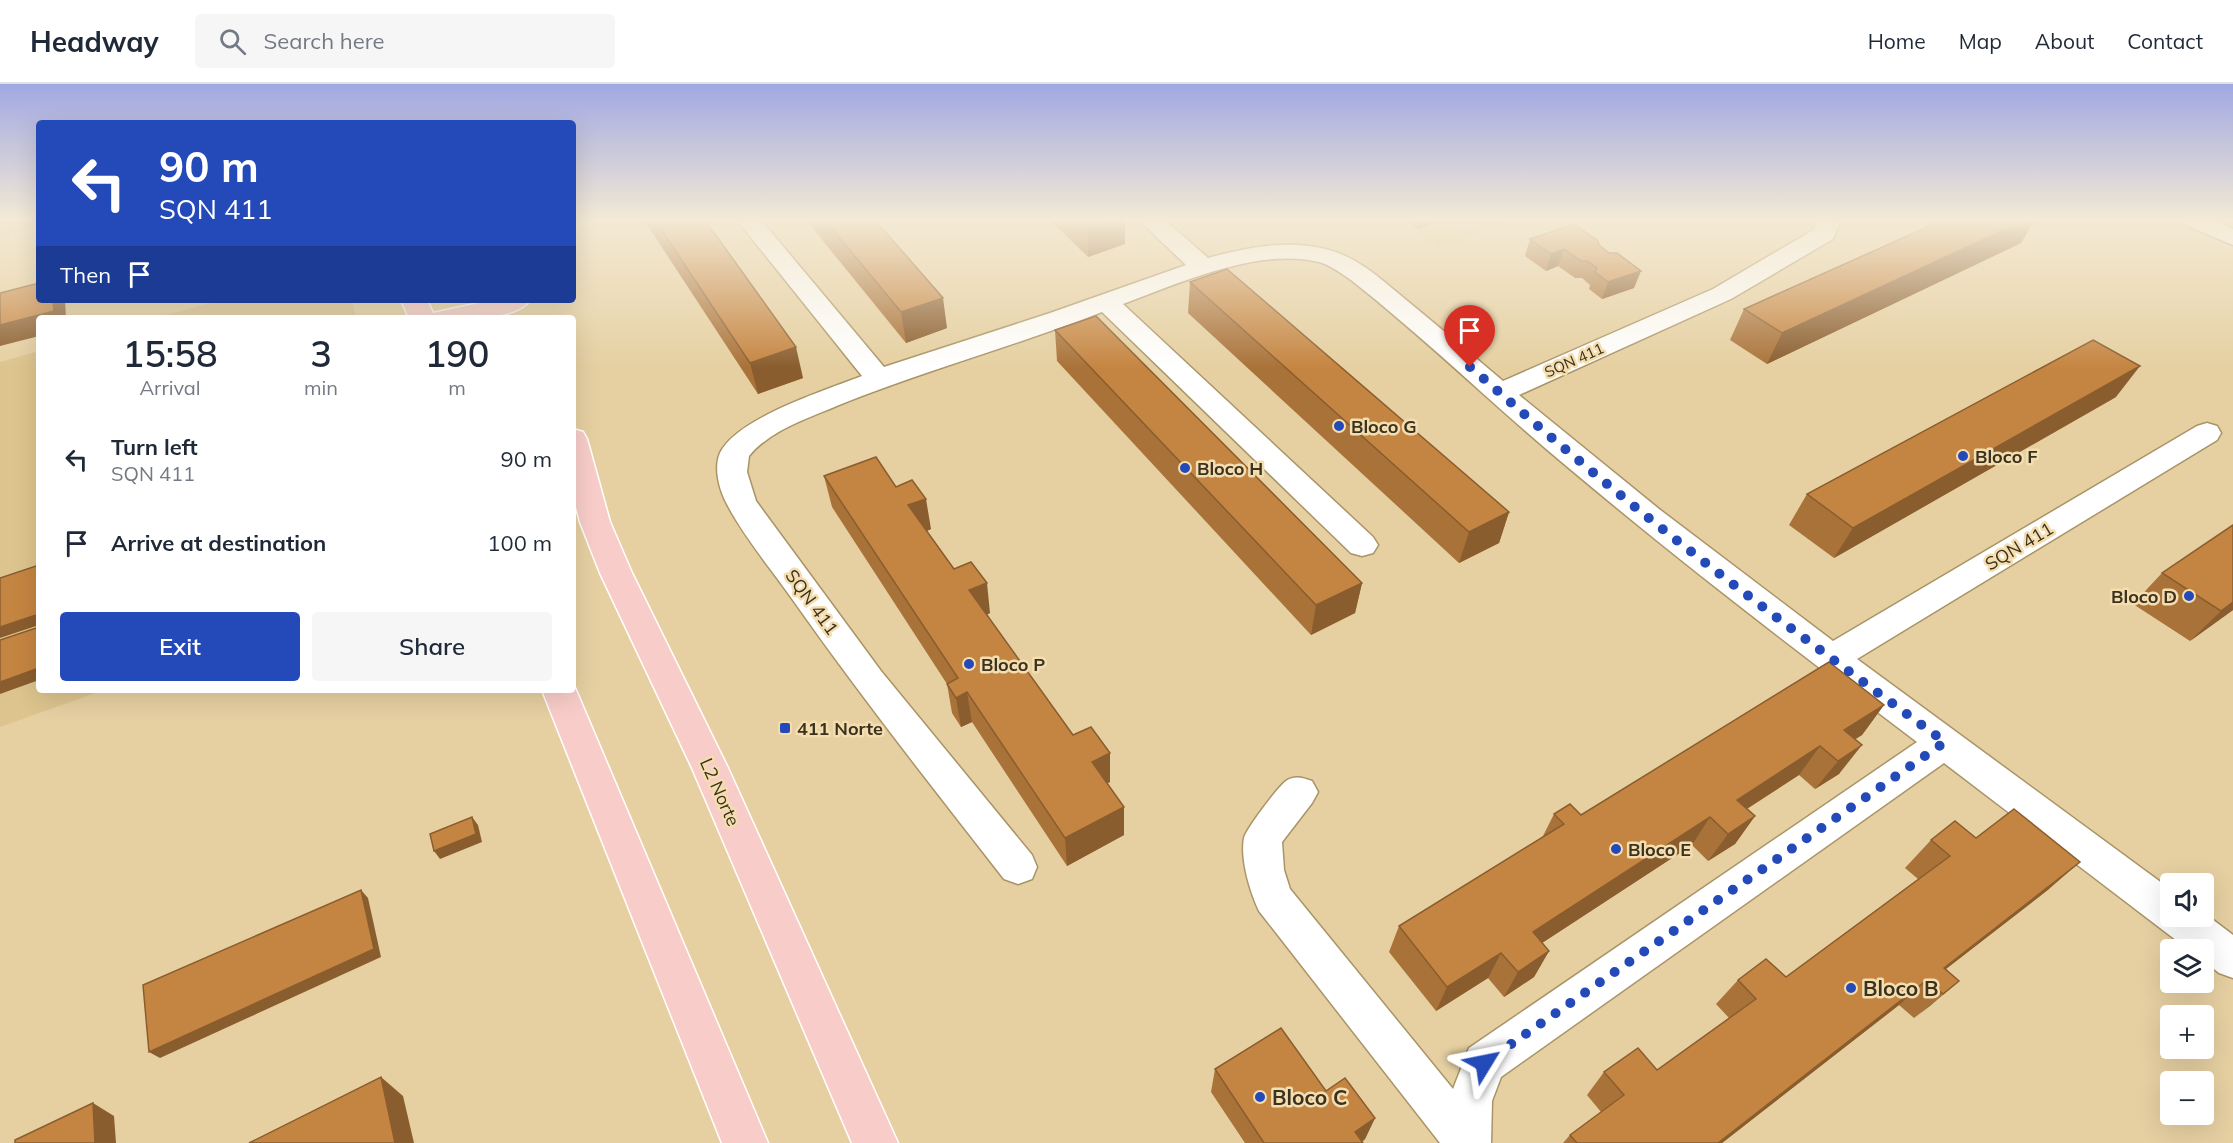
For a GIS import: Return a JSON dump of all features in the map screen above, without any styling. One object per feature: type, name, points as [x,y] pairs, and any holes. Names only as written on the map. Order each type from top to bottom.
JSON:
[{"type":"main road","points":[[459,315],[488,310],[508,303]]},
{"type":"main road","name":"L2 Norte","points":[[576,450],[595,522],[616,573],[710,768],[875,1143]]},
{"type":"main road","points":[[560,693],[745,1143]]},
{"type":"street","points":[[789,269],[879,379]]},
{"type":"street","name":"SQN 411","points":[[1018,867],[869,681],[741,504],[732,473],[735,453],[755,433],[879,379],[1107,303],[1197,269]]},
{"type":"street","name":"SQN 411","points":[[1353,269],[1580,462],[1830,659],[1945,742],[2160,904]]},
{"type":"street","name":"SQN 411","points":[[1501,393],[1722,294],[1764,269]]},
{"type":"street","points":[[1107,303],[1362,545]]},
{"type":"street","name":"SQN 411","points":[[1830,659],[2207,433]]},
{"type":"street","points":[[1468,1143],[1470,1101],[1484,1063],[1945,742]]},
{"type":"street","points":[[1299,792],[1263,838],[1265,870],[1273,898],[1468,1143]]},
{"type":"street","points":[[2191,927],[2233,959]]},
{"type":"shaded area","points":[[210,303],[353,303],[355,315],[167,315]]},
{"type":"shaded area","points":[[36,352],[36,693],[96,693],[0,727],[0,362]]},
{"type":"building","points":[[688,269],[740,269],[796,347],[750,363]]},
{"type":"building","points":[[866,269],[918,269],[943,298],[901,312]]},
{"type":"building","points":[[1227,269],[1509,512],[1469,532],[1190,282]]},
{"type":"building","points":[[1596,269],[1641,271],[1608,282],[1595,272]]},
{"type":"building","points":[[1832,269],[1919,269],[1782,333],[1744,309]]},
{"type":"building","points":[[36,284],[36,303],[53,303],[54,311],[0,325],[0,293]]},
{"type":"building","points":[[1096,316],[1362,583],[1316,605],[1055,330]]},
{"type":"building","points":[[2093,340],[2140,366],[1853,528],[1807,494]]},
{"type":"building","name":"Bloco P","points":[[876,457],[896,487],[912,480],[926,499],[908,505],[954,569],[971,562],[987,583],[969,590],[1073,735],[1091,727],[1110,753],[1092,762],[1124,807],[1065,838],[967,692],[956,698],[947,684],[958,678],[824,476]]},
{"type":"building","points":[[2233,525],[2233,602],[2221,611],[2162,573]]},
{"type":"building","points":[[36,566],[36,615],[0,627],[0,578]]},
{"type":"building","points":[[36,628],[36,669],[0,682],[0,640]]},
{"type":"building","name":"Bloco E","points":[[1829,662],[1884,705],[1844,730],[1862,745],[1838,761],[1820,746],[1737,800],[1755,816],[1728,834],[1710,817],[1533,932],[1549,951],[1518,972],[1501,953],[1447,987],[1399,926],[1564,824],[1554,814],[1570,804],[1581,815]]},
{"type":"building","name":"Bloco B","points":[[2014,809],[2080,862],[1944,968],[1959,981],[1943,994],[1927,980],[1718,1143],[1577,1143],[1570,1135],[1624,1095],[1604,1072],[1638,1048],[1657,1070],[1756,999],[1738,980],[1766,959],[1786,977],[1950,856],[1931,840],[1955,821],[1976,838]]},
{"type":"building","points":[[472,817],[476,834],[434,851],[430,834]]},
{"type":"building","points":[[361,890],[374,949],[149,1052],[143,985]]},
{"type":"building","name":"Bloco C","points":[[1281,1028],[1326,1091],[1345,1078],[1375,1118],[1355,1132],[1363,1143],[1264,1143],[1215,1069]]},
{"type":"building","points":[[381,1077],[395,1143],[249,1143]]},
{"type":"building","points":[[93,1103],[95,1143],[15,1143],[15,1140]]},
{"type":"place","name":"Bloco G","points":[[1339,426]]},
{"type":"place","name":"Bloco F","points":[[1963,456]]},
{"type":"place","name":"Bloco H","points":[[1185,468]]},
{"type":"place","name":"Bloco D","points":[[2189,596]]},
{"type":"place","name":"Bloco P","points":[[969,664]]},
{"type":"place","name":"411 Norte","points":[[785,728]]},
{"type":"place","name":"Bloco E","points":[[1616,849]]},
{"type":"place","name":"Bloco B","points":[[1851,988]]},
{"type":"place","name":"Bloco C","points":[[1260,1097]]},
{"type":"route","points":[[1470,367],[1571,454],[1676,538],[1830,659],[1945,742],[1484,1063]]}]
